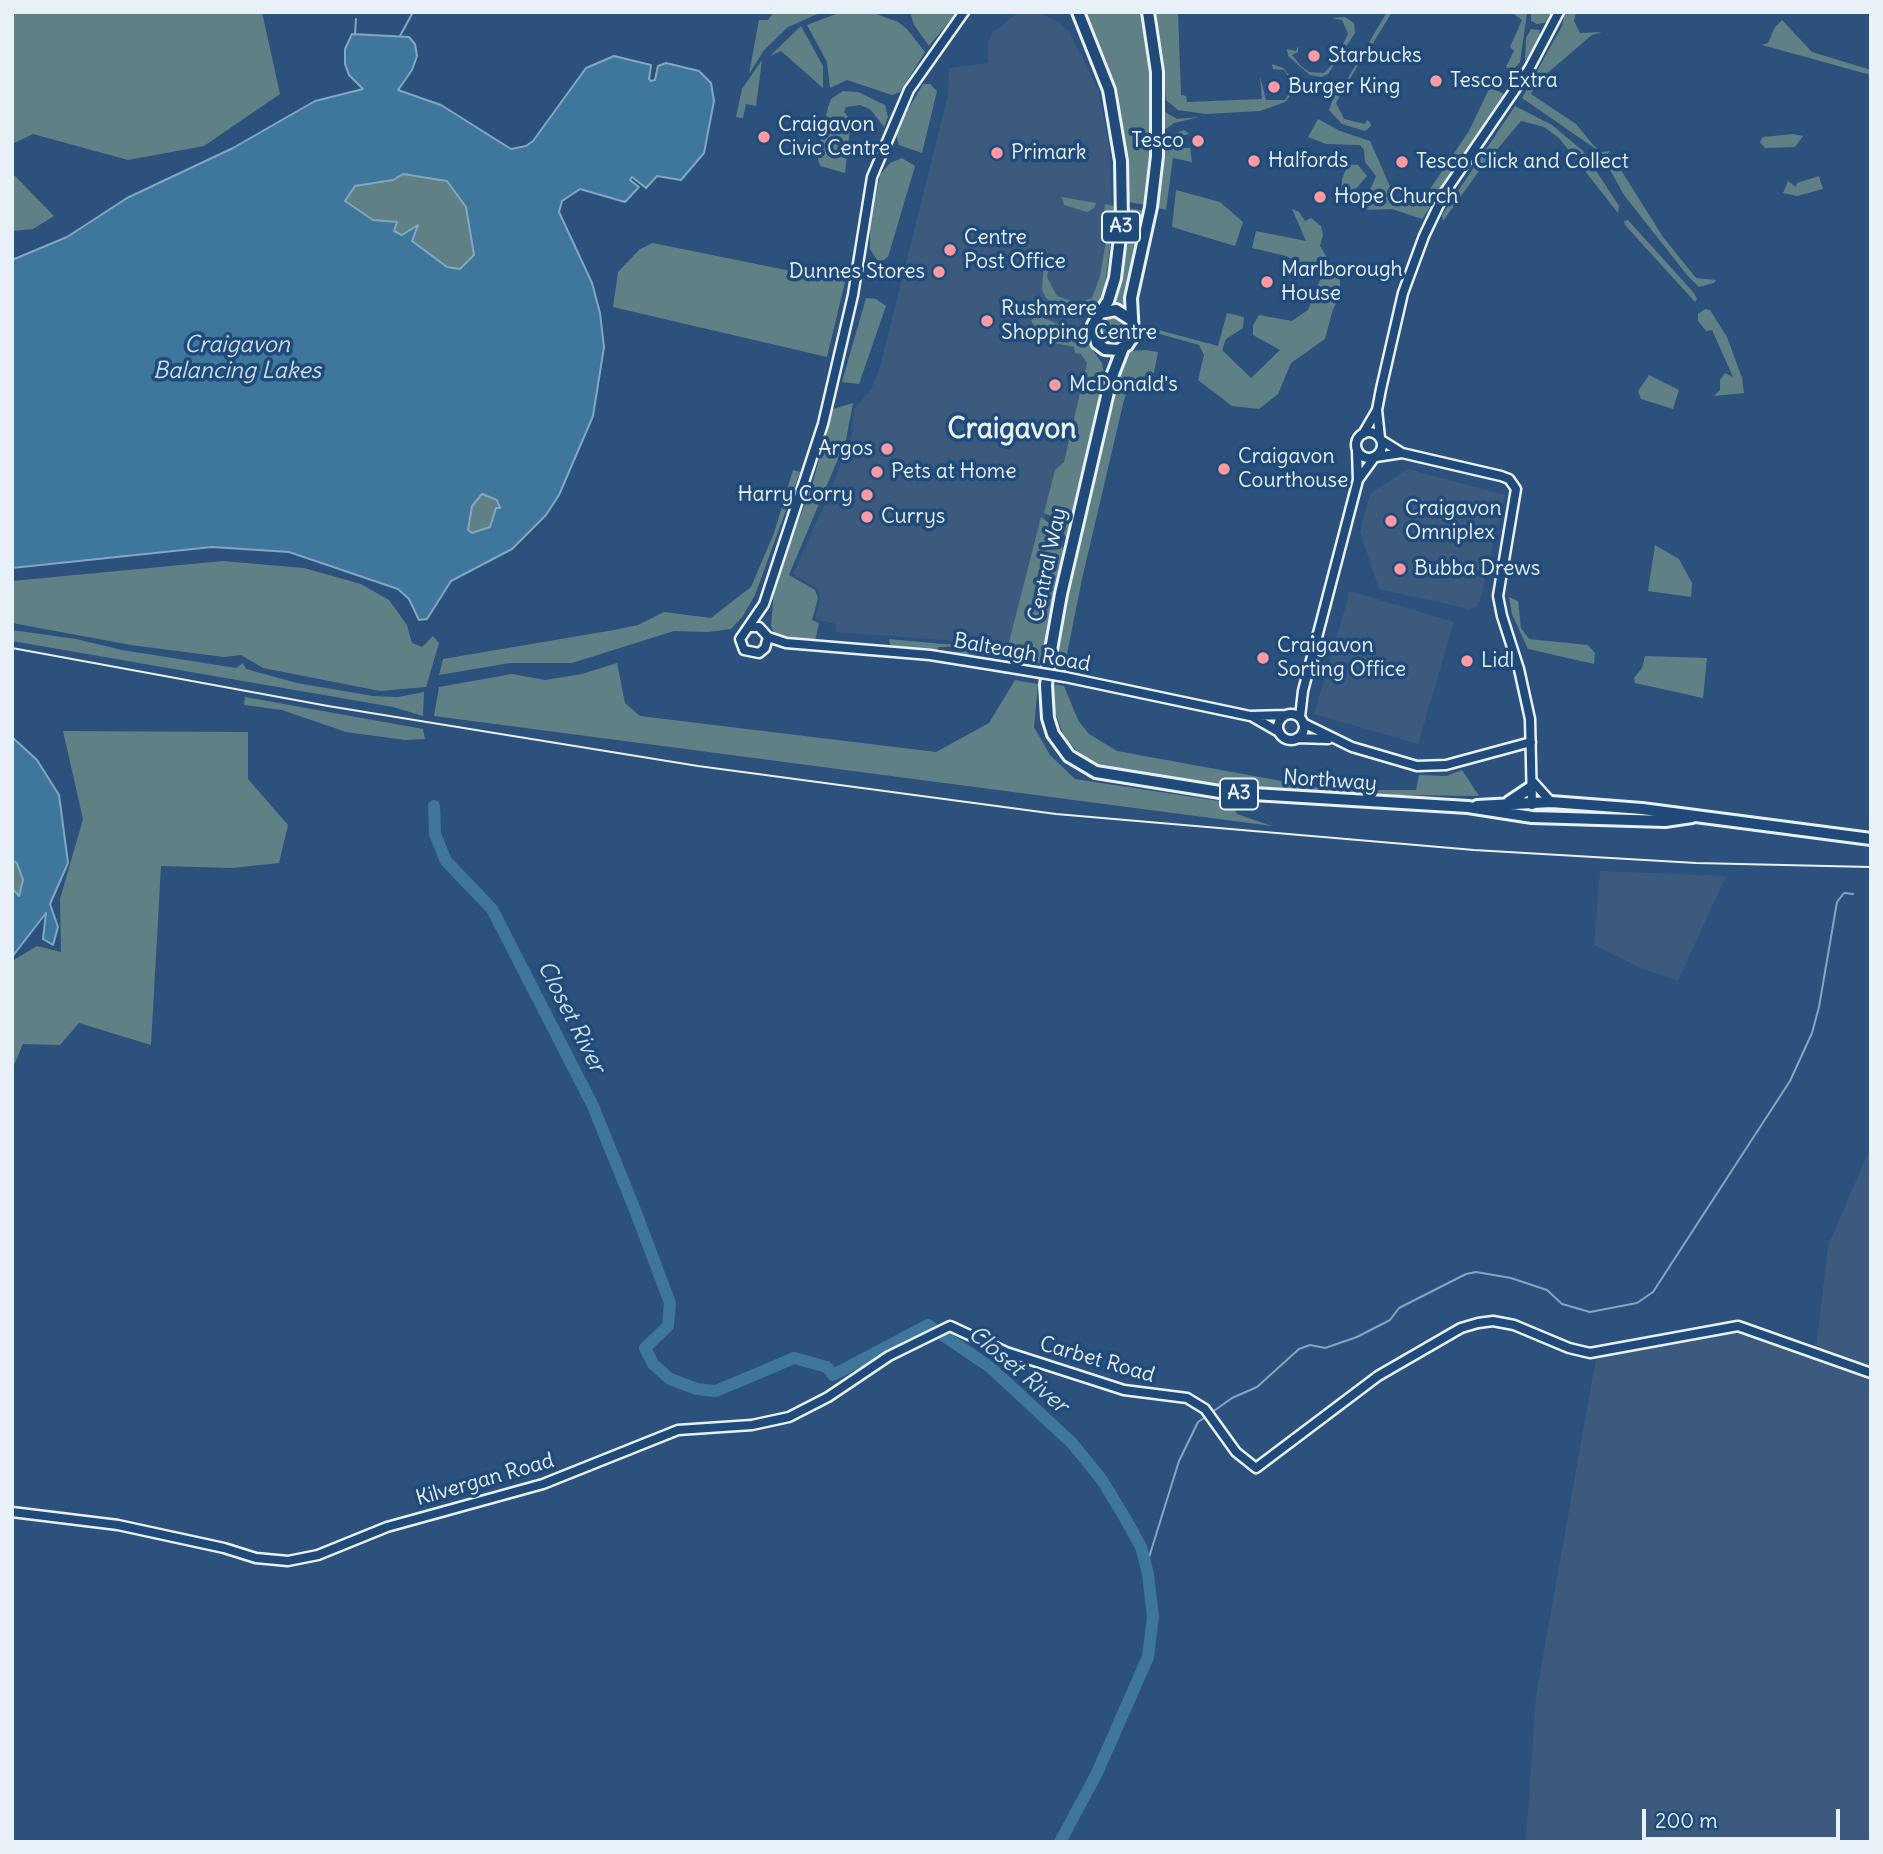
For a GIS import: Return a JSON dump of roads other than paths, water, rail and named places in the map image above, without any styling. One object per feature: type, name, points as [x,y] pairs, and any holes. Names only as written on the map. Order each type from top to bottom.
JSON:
[{"type":"highway","name":"A3","points":[[1078,12],[1109,90],[1121,161],[1122,222],[1115,278],[1108,301],[1092,332],[1101,346],[1111,379]]},
{"type":"highway","name":"A3","points":[[1123,348],[1133,336],[1130,319],[1157,156],[1157,72],[1148,12]]},
{"type":"highway","points":[[1100,313],[1116,310],[1130,319]]},
{"type":"highway","points":[[1101,346],[1114,351],[1123,348]]},
{"type":"highway","name":"Central Way","points":[[1069,756],[1053,734],[1048,718],[1048,673],[1060,594],[1111,379],[1123,348]]},
{"type":"highway","name":"Northway","points":[[1069,756],[1097,772],[1220,792],[1532,810],[1665,821],[1692,817]]},
{"type":"highway","points":[[1509,802],[1533,784]]},
{"type":"highway","name":"Northway","points":[[1468,807],[1509,802],[1532,810],[1551,803],[1642,809],[1871,839]]},
{"type":"street","points":[[764,604],[765,648],[754,654],[744,650],[741,634],[750,627],[764,604],[823,424],[853,295],[872,177],[909,90],[964,12]]},
{"type":"street","points":[[1297,738],[1303,731],[1303,691],[1358,480],[1356,441],[1377,410],[1392,335],[1415,259],[1446,192],[1548,37],[1559,12]]},
{"type":"street","points":[[1358,480],[1382,448],[1377,410]]},
{"type":"street","points":[[1363,434],[1373,432],[1402,453],[1510,479],[1516,489],[1498,596],[1520,669],[1531,742],[1532,810]]},
{"type":"street","points":[[1357,451],[1365,458],[1402,453]]},
{"type":"street","points":[[750,627],[765,633]]},
{"type":"street","name":"Balteagh Road","points":[[765,633],[786,643]]},
{"type":"street","name":"Balteagh Road","points":[[765,648],[786,643],[889,651],[1065,677],[1250,716],[1288,715]]},
{"type":"street","points":[[1303,691],[1288,715],[1280,720],[1279,732],[1288,739],[1331,739]]},
{"type":"street","points":[[1288,715],[1331,739],[1371,754],[1426,767],[1531,742]]},
{"type":"street","name":"Balteagh Road","points":[[1250,716],[1279,732]]},
{"type":"street","points":[[1533,784],[1551,803]]},
{"type":"street","name":"Carbet Road","points":[[944,1327],[950,1326],[1006,1352],[1124,1390],[1187,1398],[1209,1414],[1236,1452],[1256,1468],[1378,1376],[1461,1328],[1478,1323],[1493,1321],[1514,1325],[1569,1348],[1590,1353],[1738,1326],[1871,1373]]},
{"type":"street","name":"Kilvergan Road","points":[[12,1512],[118,1525],[224,1548],[256,1558],[288,1561],[318,1555],[387,1527],[543,1484],[678,1430],[752,1425],[789,1417],[828,1397],[888,1356],[944,1327]]},
{"type":"water","name":"Craigavon Balancing Lakes","points":[[352,34],[409,37],[415,44],[417,56],[412,70],[398,90],[441,105],[511,149],[526,146],[533,141],[586,68],[614,56],[651,65],[651,81],[655,80],[658,66],[666,63],[699,71],[711,83],[714,101],[704,153],[681,180],[657,176],[646,188],[632,177],[630,180],[639,187],[625,202],[580,189],[562,201],[559,212],[592,283],[600,313],[604,347],[593,416],[559,495],[546,515],[512,549],[451,581],[427,619],[419,620],[409,599],[398,589],[289,552],[212,547],[12,568],[12,260],[67,237],[127,198],[233,148],[315,101],[363,89],[349,75],[345,64],[345,49]],"holes":[[[403,174],[447,181],[466,207],[474,255],[460,269],[447,267],[412,241],[418,225],[402,235],[394,231],[397,222],[373,220],[345,201],[355,186],[393,180]],[[482,494],[497,500],[500,508],[496,508],[490,527],[472,533],[468,530],[472,506]]]},
{"type":"water","points":[[12,737],[37,760],[59,795],[68,863],[50,904],[58,927],[53,945],[43,939],[46,913],[12,957],[12,888],[19,896],[23,880],[17,863],[12,860]]},
{"type":"waterway","points":[[400,36],[413,12]]},
{"type":"waterway","points":[[355,34],[356,19]]},
{"type":"waterway","name":"Closet River","points":[[434,806],[435,834],[446,861],[492,909],[593,1106],[635,1210],[670,1303],[668,1326],[645,1348],[653,1364],[670,1379],[697,1389],[716,1391],[794,1358],[827,1367],[833,1375],[928,1325],[990,1367],[1072,1443],[1102,1480],[1125,1518],[1141,1547],[1148,1574],[1153,1617],[1148,1657],[1097,1773],[1060,1842]]},
{"type":"waterway","points":[[1211,1413],[1232,1398],[1257,1387],[1299,1349],[1310,1345],[1325,1348],[1357,1337],[1390,1320],[1399,1308],[1466,1274],[1476,1272],[1511,1278],[1547,1290],[1562,1304],[1590,1312],[1637,1303],[1653,1292],[1790,1081],[1812,1033],[1819,1007],[1837,902],[1844,893],[1853,894]]},
{"type":"waterway","points":[[1146,1567],[1179,1461],[1198,1422],[1207,1416]]},
{"type":"railway","points":[[12,648],[328,706],[698,766],[1056,814],[1474,850],[1696,863],[1871,867]]},
{"type":"place","name":"Starbucks","points":[[1314,56]]},
{"type":"place","name":"Tesco Extra","points":[[1436,81]]},
{"type":"place","name":"Burger King","points":[[1274,87]]},
{"type":"place","name":"Craigavon Civic Centre","points":[[764,137]]},
{"type":"place","name":"Tesco","points":[[1198,141]]},
{"type":"place","name":"Primark","points":[[997,153]]},
{"type":"place","name":"Halfords","points":[[1254,161]]},
{"type":"place","name":"Tesco Click and Collect","points":[[1402,162]]},
{"type":"place","name":"Hope Church","points":[[1320,197]]},
{"type":"place","name":"Centre Post Office","points":[[950,250]]},
{"type":"place","name":"Dunnes Stores","points":[[939,272]]},
{"type":"place","name":"Marlborough House","points":[[1267,282]]},
{"type":"place","name":"Rushmere Shopping Centre","points":[[987,321]]},
{"type":"place","name":"McDonald's","points":[[1055,385]]},
{"type":"place","name":"Argos","points":[[887,449]]},
{"type":"place","name":"Craigavon Courthouse","points":[[1224,469]]},
{"type":"place","name":"Pets at Home","points":[[877,472]]},
{"type":"place","name":"Harry Corry","points":[[867,495]]},
{"type":"place","name":"Currys","points":[[867,517]]},
{"type":"place","name":"Craigavon Omniplex","points":[[1391,521]]},
{"type":"place","name":"Bubba Drews","points":[[1400,569]]},
{"type":"place","name":"Craigavon Sorting Office","points":[[1263,658]]},
{"type":"place","name":"Lidl","points":[[1467,661]]},
{"type":"district","name":"Craigavon","points":[[1012,430]]}]
